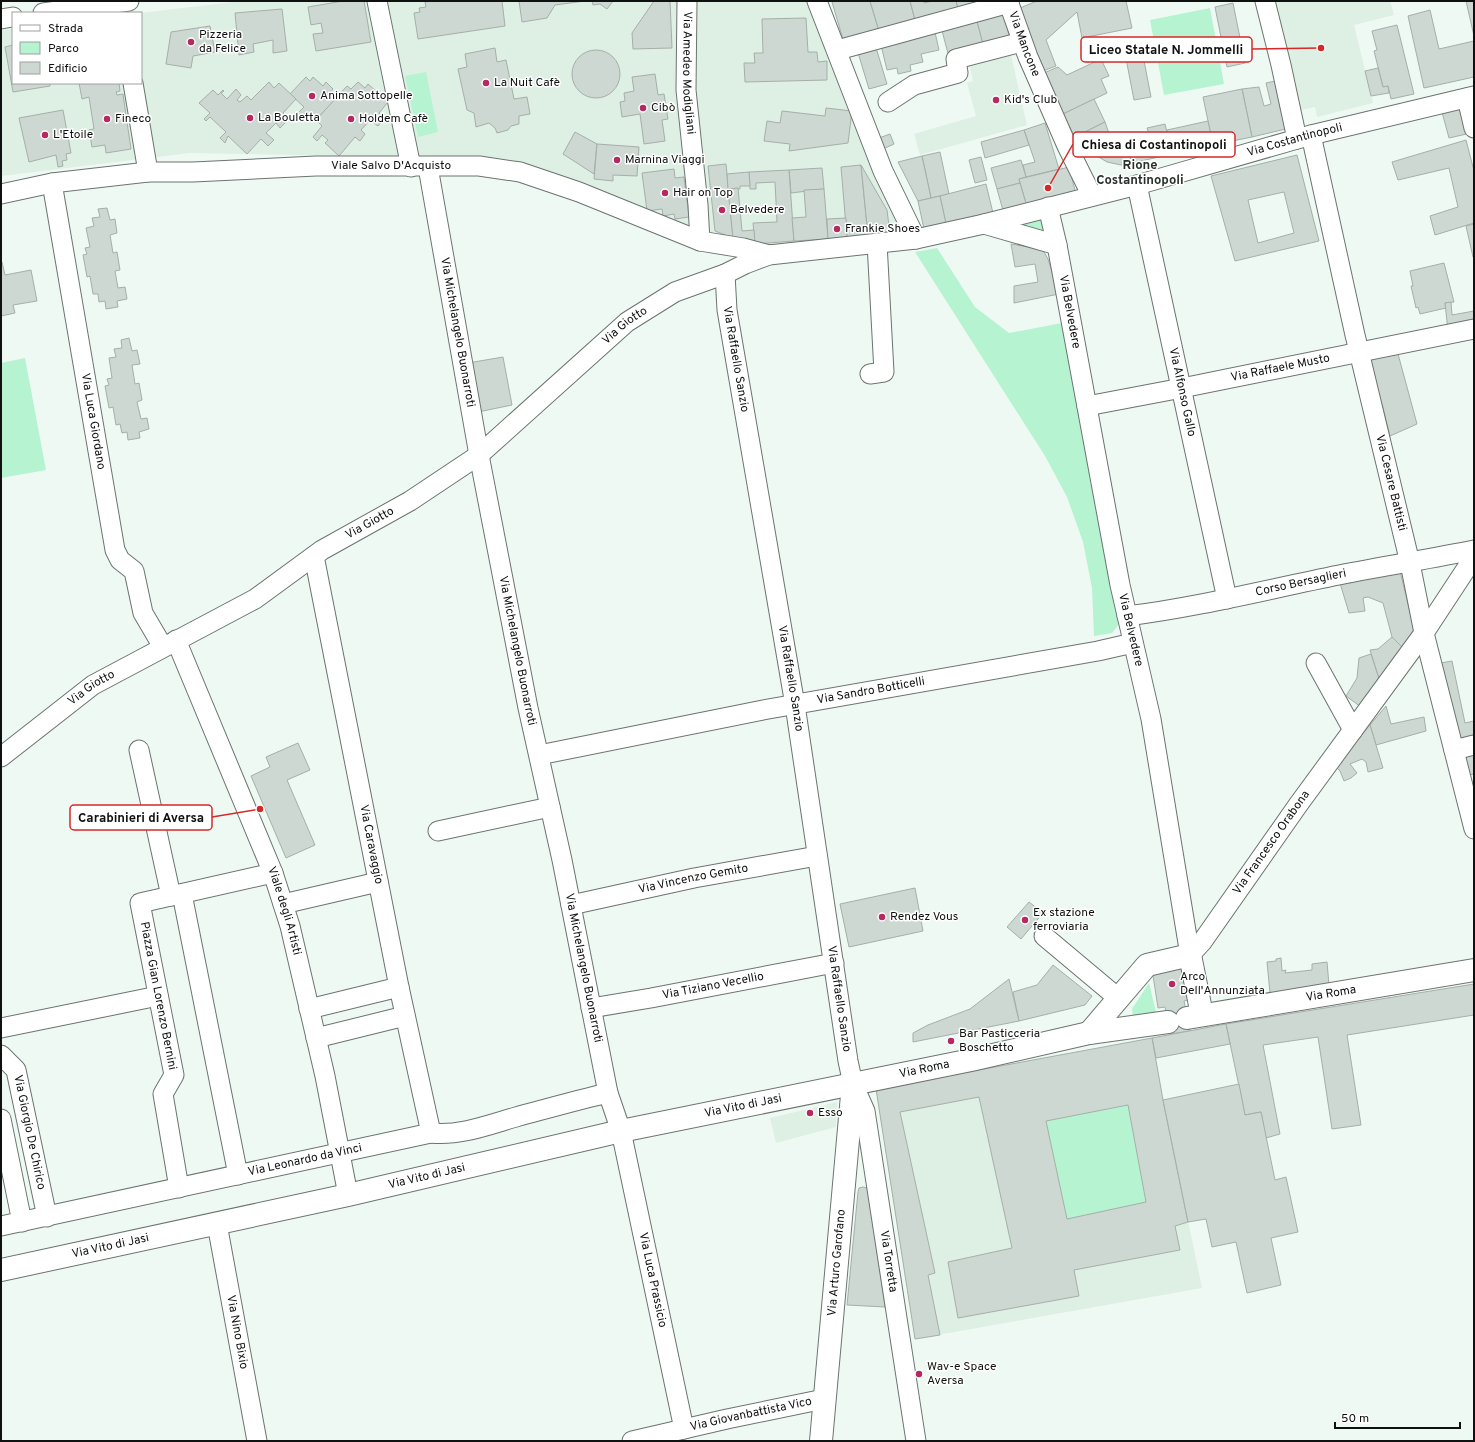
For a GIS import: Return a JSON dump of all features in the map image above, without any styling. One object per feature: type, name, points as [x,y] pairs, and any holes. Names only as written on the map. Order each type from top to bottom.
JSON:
[{"type":"street","name":"Via Michelangelo Buonarroti","points":[[377,1],[420,167],[539,755],[571,905],[608,1094],[621,1131]]},
{"type":"street","name":"Via Amedeo Modigliani","points":[[687,1],[686,90],[698,205],[700,241]]},
{"type":"street","points":[[817,1],[883,170],[916,239]]},
{"type":"street","name":"Via Cesare Battisti","points":[[1265,1],[1281,65],[1304,137],[1359,353],[1410,563],[1424,633],[1474,829]]},
{"type":"street","points":[[846,48],[1009,2]]},
{"type":"street","name":"Via Mancone","points":[[1009,2],[1028,57],[1067,146],[1092,196]]},
{"type":"street","points":[[53,12],[123,5]]},
{"type":"street","points":[[1,19],[12,17]]},
{"type":"street","points":[[888,102],[914,86],[958,74],[956,60],[1022,42]]},
{"type":"street","points":[[133,84],[148,172]]},
{"type":"street","points":[[1471,97],[1474,128]]},
{"type":"street","name":"Via Costantinopoli","points":[[1048,207],[1137,185],[1304,137],[1471,97]]},
{"type":"street","name":"Viale Salvo D'Acquisto","points":[[1,194],[52,183],[148,172],[193,172],[316,166],[479,166],[520,172],[579,192],[700,241],[743,248],[769,255]]},
{"type":"street","name":"Via Luca Giordano","points":[[52,183],[115,550],[120,560],[134,571],[143,613],[169,644]]},
{"type":"street","name":"Via Alfonso Gallo","points":[[1137,185],[1227,599]]},
{"type":"street","points":[[725,274],[745,264],[769,255],[916,239],[984,224],[1048,207]]},
{"type":"street","name":"Via Belvedere","points":[[1048,207],[1057,245],[1127,616],[1151,719],[1190,955],[1186,1018]]},
{"type":"street","points":[[984,224],[1057,245]]},
{"type":"street","points":[[870,374],[884,372],[877,243]]},
{"type":"street","name":"Via Giotto","points":[[1,757],[93,685],[255,599],[322,550],[410,501],[479,455],[627,322],[675,292],[725,274]]},
{"type":"street","name":"Via Raffaello Sanzio","points":[[725,274],[727,310],[796,705],[817,856],[848,1061],[853,1084]]},
{"type":"street","name":"Via Raffaele Musto","points":[[1087,406],[1474,329]]},
{"type":"street","name":"Corso Bersaglieri","points":[[1127,616],[1174,610],[1340,575],[1474,550]]},
{"type":"street","name":"Via Caravaggio","points":[[314,556],[398,987],[431,1133]]},
{"type":"street","name":"Via Francesco Orabona","points":[[1190,955],[1202,942],[1298,805],[1424,633],[1474,557]]},
{"type":"street","name":"Via Sandro Botticelli","points":[[539,755],[796,705],[1098,651],[1133,643]]},
{"type":"street","name":"Viale degli Artisti","points":[[169,644],[273,873],[290,926],[341,1153],[348,1195]]},
{"type":"street","points":[[1316,663],[1353,730]]},
{"type":"street","points":[[1454,750],[1474,745]]},
{"type":"street","points":[[139,750],[176,895],[238,1175]]},
{"type":"street","points":[[438,831],[550,807]]},
{"type":"street","name":"Via Vincenzo Gemito","points":[[571,905],[694,878],[817,856]]},
{"type":"street","name":"Piazza Gian Lorenzo Bernini","points":[[179,1188],[163,1094],[174,1075],[140,903],[273,873]]},
{"type":"street","points":[[282,904],[378,882]]},
{"type":"street","points":[[1044,936],[1118,998]]},
{"type":"street","points":[[1089,1033],[1147,965],[1190,955]]},
{"type":"street","name":"Via Tiziano Vecellio","points":[[591,1008],[834,963]]},
{"type":"street","name":"Via Roma","points":[[853,1084],[971,1060],[1089,1033],[1474,970]]},
{"type":"street","points":[[309,1010],[398,987]]},
{"type":"street","points":[[1,1028],[158,996]]},
{"type":"street","points":[[316,1038],[405,1016]]},
{"type":"street","name":"Via Giorgio De Chirico","points":[[1,1055],[16,1070],[47,1217]]},
{"type":"street","name":"Via Vito di Jasi","points":[[1,1270],[348,1195],[621,1131],[853,1084]]},
{"type":"street","name":"Via Arturo Garofano","points":[[821,1441],[853,1084]]},
{"type":"street","name":"Via Torretta","points":[[853,1084],[865,1111],[916,1441]]},
{"type":"street","name":"Via Leonardo da Vinci","points":[[1,1226],[431,1133],[440,1134],[469,1131],[571,1102],[608,1094]]},
{"type":"street","name":"Via Giorgio De Chirico","points":[[1,1119],[22,1222]]},
{"type":"street","name":"Via Luca Prassicio","points":[[621,1131],[684,1429]]},
{"type":"street","points":[[846,1158],[872,1159]]},
{"type":"street","name":"Via Nino Bixio","points":[[217,1224],[257,1441]]},
{"type":"street","name":"Via Giovanbattista Vico","points":[[632,1441],[824,1399]]},
{"type":"shaded area","points":[[241,1],[813,1],[903,237],[746,246],[450,158],[190,153],[1,176],[1,30],[12,29],[12,84],[142,84],[142,13]]},
{"type":"shaded area","points":[[1271,1],[1390,1],[1394,15],[1354,25],[1373,103],[1317,117],[1315,107],[1296,111]]},
{"type":"shaded area","name":"Kid's Club","points":[[1011,55],[1027,125],[920,155],[914,134],[976,116],[967,83],[973,81],[970,67]]},
{"type":"shaded area","points":[[1152,1038],[1163,1100],[1202,1288],[915,1339],[876,1089]]},
{"type":"shaded area","points":[[837,1102],[836,1127],[776,1143],[770,1118]]},
{"type":"green space","points":[[1210,8],[1224,84],[1164,95],[1150,20]]},
{"type":"green space","points":[[426,72],[438,132],[418,137],[405,76]]},
{"type":"green space","points":[[1043,211],[1047,231],[1005,223]]},
{"type":"green space","points":[[937,248],[975,307],[1009,333],[1062,323],[1120,623],[1112,633],[1094,636],[1092,588],[1083,542],[1067,497],[1045,456],[915,252]]},
{"type":"green space","points":[[25,358],[46,470],[1,478],[1,363]]},
{"type":"green space","points":[[1149,983],[1156,1012],[1133,1016],[1132,1009]]},
{"type":"green space","points":[[1128,1105],[1146,1202],[1067,1219],[1046,1121]]},
{"type":"building","points":[[343,1],[364,1],[371,42],[316,51],[313,34],[323,33],[321,23],[311,25],[308,7]]},
{"type":"building","points":[[502,1],[505,26],[418,39],[414,13],[420,12],[419,8],[426,7],[425,2]]},
{"type":"building","points":[[519,1],[585,1],[555,5],[547,18],[522,22]]},
{"type":"building","points":[[592,1],[613,1],[607,9],[600,4],[593,5]]},
{"type":"building","points":[[654,1],[670,1],[672,48],[633,49],[632,33]]},
{"type":"building","points":[[870,1],[879,31],[845,46],[832,2]]},
{"type":"building","points":[[870,1],[910,1],[915,20],[879,31]]},
{"type":"building","points":[[910,1],[923,1],[924,3],[932,1],[956,1],[958,8],[915,20]]},
{"type":"building","points":[[956,1],[984,1],[958,8]]},
{"type":"building","points":[[1037,1],[1126,1],[1132,28],[1082,38],[1077,12],[1046,40],[1056,66],[1043,71],[1020,8]]},
{"type":"building","points":[[1466,1],[1474,1],[1474,36]]},
{"type":"building","points":[[1233,3],[1245,63],[1227,67],[1215,7]]},
{"type":"building","points":[[282,9],[287,51],[273,53],[273,40],[253,44],[254,52],[239,55],[235,13]]},
{"type":"building","points":[[1430,10],[1439,49],[1474,41],[1474,77],[1424,88],[1408,16]]},
{"type":"building","points":[[1003,11],[1010,40],[984,48],[976,18]]},
{"type":"building","points":[[806,18],[808,52],[817,52],[818,62],[827,61],[827,80],[745,82],[744,63],[755,63],[754,53],[763,53],[762,19]]},
{"type":"building","points":[[976,18],[984,48],[949,57],[941,27]]},
{"type":"building","points":[[1397,25],[1414,94],[1391,99],[1388,86],[1383,87],[1374,51],[1377,50],[1372,31]]},
{"type":"building","name":"Pizzeria da Felice","points":[[210,26],[215,52],[193,56],[191,68],[166,64],[171,32]]},
{"type":"building","points":[[934,28],[939,50],[921,54],[923,62],[910,65],[911,71],[898,74],[897,68],[887,70],[880,41]]},
{"type":"building","points":[[1140,40],[1151,97],[1134,100],[1123,43]]},
{"type":"building","points":[[874,41],[887,84],[869,89],[856,46]]},
{"type":"building","points":[[12,45],[12,84],[50,84],[50,86],[13,92],[5,47]]},
{"type":"building","name":"La Nuit Cafè","points":[[495,48],[497,62],[506,60],[514,99],[527,97],[530,114],[519,116],[519,124],[511,126],[508,130],[497,133],[495,128],[489,123],[476,127],[474,113],[467,110],[458,69],[467,67],[465,54]]},
{"type":"building","points":[[591,50],[601,50],[613,57],[620,69],[620,79],[613,91],[601,98],[591,98],[583,94],[576,87],[572,79],[572,69],[576,61],[583,54]]},
{"type":"building","points":[[1101,59],[1109,76],[1101,79],[1107,93],[1063,114],[1044,73],[1058,67],[1067,75]]},
{"type":"building","points":[[1378,68],[1383,87],[1388,86],[1389,93],[1371,96],[1365,71]]},
{"type":"building","name":"Cibò","points":[[655,74],[658,95],[664,94],[668,119],[662,120],[665,141],[644,144],[640,114],[622,117],[620,102],[625,101],[624,93],[634,91],[632,77]]},
{"type":"building","name":"Anima Sottopelle","points":[[306,77],[310,81],[313,77],[323,86],[326,82],[333,89],[329,94],[335,100],[316,120],[307,111],[301,118],[297,114],[304,107],[290,94]]},
{"type":"building","points":[[1280,80],[1290,128],[1252,137],[1242,89],[1259,87],[1264,106],[1271,104],[1266,83]]},
{"type":"building","name":"La Bouletta","points":[[269,82],[274,88],[279,83],[296,99],[283,113],[289,119],[280,128],[276,123],[266,133],[274,140],[268,146],[261,139],[247,154],[228,136],[225,143],[220,138],[226,132],[210,117],[206,121],[204,119],[210,113],[199,103],[213,90],[218,95],[223,90],[224,91],[221,93],[227,99],[236,89],[241,95],[237,100],[240,102],[247,96],[251,100]]},
{"type":"building","name":"Holdem Cafè","points":[[358,82],[365,88],[368,84],[388,102],[379,113],[385,118],[378,126],[370,120],[361,130],[365,134],[360,141],[355,137],[339,156],[325,143],[328,140],[322,135],[317,141],[313,137],[322,126],[316,120],[347,86],[351,89]]},
{"type":"building","name":"Fineco","points":[[79,84],[119,84],[120,91],[116,92],[117,95],[123,94],[126,115],[122,116],[123,123],[127,122],[131,149],[106,153],[105,145],[92,147],[89,130],[94,129],[89,97],[82,99]]},
{"type":"building","points":[[1242,89],[1252,137],[1213,145],[1203,97]]},
{"type":"building","points":[[1094,99],[1105,122],[1075,137],[1063,114]]},
{"type":"building","points":[[1464,107],[1471,133],[1449,138],[1442,112]]},
{"type":"building","points":[[826,108],[852,111],[848,143],[789,151],[790,144],[764,141],[767,121],[780,123],[782,111],[825,116]]},
{"type":"building","name":"L'Etoile","points":[[63,110],[71,153],[66,154],[67,160],[62,161],[63,166],[58,167],[56,155],[29,162],[19,118]]},
{"type":"building","points":[[1208,121],[1213,145],[1172,154],[1167,130]]},
{"type":"building","points":[[1105,122],[1112,142],[1127,139],[1132,163],[1121,165],[1107,162],[1078,143],[1075,137]]},
{"type":"building","points":[[1045,123],[1059,169],[1026,177],[1023,165],[1035,162],[1024,130]]},
{"type":"building","points":[[1165,124],[1172,154],[1132,163],[1127,139],[1149,134],[1147,128]]},
{"type":"building","points":[[1024,130],[1029,145],[985,158],[981,142]]},
{"type":"building","points":[[575,132],[597,144],[594,174],[563,154]]},
{"type":"building","points":[[890,134],[894,144],[883,149],[879,138]]},
{"type":"building","points":[[1466,140],[1474,171],[1474,223],[1435,235],[1430,216],[1458,207],[1449,168],[1398,180],[1392,162]]},
{"type":"building","name":"Marnina Viaggi","points":[[597,144],[639,147],[637,176],[613,175],[613,181],[594,179]]},
{"type":"building","points":[[940,152],[949,194],[931,198],[922,156]]},
{"type":"building","points":[[1297,155],[1319,241],[1235,261],[1211,176]],"holes":[[[1284,192],[1294,233],[1258,243],[1248,200]]]},
{"type":"building","points":[[922,156],[931,198],[918,201],[898,162]]},
{"type":"building","points":[[981,157],[987,180],[975,183],[969,160]]},
{"type":"building","points":[[1021,160],[1026,177],[1019,179],[1020,183],[997,189],[991,168]]},
{"type":"building","name":"Belvedere","points":[[726,164],[733,238],[715,231],[708,166]]},
{"type":"building","points":[[861,165],[868,236],[847,238],[841,167]]},
{"type":"building","points":[[861,165],[887,210],[890,234],[868,236]]},
{"type":"building","points":[[1069,167],[1076,194],[1027,207],[1019,179]]},
{"type":"building","points":[[822,168],[824,189],[791,193],[789,170]]},
{"type":"building","name":"Hair on Top","points":[[674,169],[675,178],[684,177],[689,217],[675,219],[674,214],[663,216],[662,209],[647,211],[642,173]]},
{"type":"building","points":[[789,170],[794,241],[755,244],[753,223],[777,222],[775,182],[756,183],[756,189],[750,189],[749,172]]},
{"type":"building","points":[[749,172],[750,186],[740,186],[740,189],[728,189],[727,174]]},
{"type":"building","points":[[1020,183],[1027,207],[1004,214],[997,189]]},
{"type":"building","points":[[986,184],[993,213],[946,224],[940,196]]},
{"type":"building","points":[[738,188],[742,231],[754,230],[755,244],[733,238],[728,189]]},
{"type":"building","points":[[824,189],[828,239],[794,241],[792,218],[806,217],[804,190]]},
{"type":"building","points":[[940,196],[946,224],[924,229],[918,201]]},
{"type":"building","points":[[107,208],[110,220],[115,219],[117,233],[110,235],[113,253],[117,252],[120,270],[115,271],[118,288],[125,287],[127,299],[117,301],[118,307],[106,309],[105,301],[99,302],[98,294],[93,294],[90,276],[87,277],[83,255],[87,254],[85,248],[90,247],[86,228],[94,226],[92,218],[100,217],[98,209]]},
{"type":"building","name":"Frankie Shoes","points":[[846,218],[847,238],[828,239],[827,219]]},
{"type":"building","points":[[1474,224],[1474,256],[1473,257],[1466,226]]},
{"type":"building","points":[[1011,244],[1040,249],[1044,252],[1048,259],[1059,294],[1014,303],[1014,286],[1038,282],[1035,264],[1015,267]]},
{"type":"building","points":[[1,262],[5,275],[31,270],[37,301],[13,305],[15,313],[1,316]]},
{"type":"building","points":[[1444,263],[1454,302],[1445,303],[1446,308],[1420,314],[1418,307],[1416,308],[1411,286],[1413,286],[1410,271]]},
{"type":"building","points":[[1451,302],[1452,315],[1474,311],[1474,326],[1448,331],[1445,303]]},
{"type":"building","points":[[129,338],[132,351],[137,350],[140,364],[132,365],[135,384],[139,383],[142,400],[137,402],[141,419],[147,418],[149,429],[139,432],[140,438],[128,440],[127,432],[122,433],[120,424],[116,425],[113,407],[109,408],[105,386],[109,385],[107,379],[112,378],[109,358],[116,357],[114,349],[122,348],[121,340]]},
{"type":"building","points":[[1398,354],[1417,424],[1390,436],[1382,404],[1375,404],[1364,361]]},
{"type":"building","points":[[503,357],[512,405],[478,412],[468,363]]},
{"type":"building","points":[[1400,571],[1415,633],[1403,648],[1392,637],[1383,603],[1368,597],[1363,598],[1365,611],[1349,613],[1340,583]]},
{"type":"building","points":[[1392,637],[1403,648],[1380,682],[1370,650],[1378,649]]},
{"type":"building","points":[[1371,654],[1380,682],[1361,707],[1346,696],[1357,678],[1359,658]]},
{"type":"building","points":[[1452,661],[1465,723],[1474,721],[1474,742],[1456,746],[1435,664]]},
{"type":"building","points":[[1386,706],[1391,724],[1424,717],[1426,731],[1376,745],[1370,725]]},
{"type":"building","points":[[1370,725],[1383,768],[1368,772],[1366,762],[1362,759],[1350,764],[1357,773],[1344,781],[1340,771],[1335,766]]},
{"type":"building","points":[[298,743],[310,770],[287,780],[315,845],[286,858],[251,776],[270,767],[266,757]]},
{"type":"building","points":[[1474,755],[1474,774],[1464,776],[1460,759]]},
{"type":"building","name":"Rendez Vous","points":[[915,888],[923,931],[849,947],[840,904]]},
{"type":"building","name":"Ex stazione ferroviaria","points":[[1029,902],[1043,913],[1021,939],[1007,927]]},
{"type":"building","points":[[1281,958],[1282,971],[1286,970],[1285,973],[1312,970],[1312,964],[1327,962],[1329,985],[1270,993],[1267,962],[1276,961],[1276,959]]},
{"type":"building","name":"Arco Dell'Annunziata","points":[[1185,963],[1192,999],[1184,1001],[1190,1031],[1170,1034],[1165,1007],[1158,1008],[1152,969]]},
{"type":"building","points":[[1053,965],[1092,996],[1085,1005],[1019,1021],[1013,992],[1037,985]]},
{"type":"building","points":[[1009,979],[1019,1021],[913,1042],[913,1033],[928,1025],[970,1009]]},
{"type":"building","points":[[1474,984],[1474,1015],[1347,1035],[1361,1125],[1332,1129],[1318,1037],[1263,1045],[1280,1134],[1266,1138],[1261,1112],[1245,1115],[1226,1024]]},
{"type":"building","points":[[1226,1024],[1230,1044],[1156,1058],[1152,1038]]},
{"type":"building","points":[[1152,1038],[1188,1222],[1175,1226],[1180,1250],[1074,1270],[1079,1296],[958,1318],[948,1262],[1012,1248],[979,1097],[900,1112],[935,1273],[928,1275],[940,1335],[915,1339],[876,1089]],"holes":[[[1128,1105],[1146,1202],[1067,1219],[1046,1121]]]},
{"type":"building","points":[[1239,1084],[1245,1115],[1261,1112],[1275,1180],[1286,1177],[1298,1232],[1271,1238],[1281,1285],[1247,1293],[1236,1242],[1212,1247],[1206,1219],[1188,1222],[1163,1100]]},
{"type":"building","points":[[859,1188],[867,1188],[869,1192],[885,1307],[847,1305],[858,1192]]},
{"type":"place","name":"Pizzeria da Felice","points":[[191,42]]},
{"type":"place","name":"Liceo Statale N. Jommelli","points":[[1321,48]]},
{"type":"place","name":"La Nuit Cafè","points":[[486,83]]},
{"type":"place","name":"Anima Sottopelle","points":[[312,96]]},
{"type":"place","name":"Kid's Club","points":[[996,100]]},
{"type":"place","name":"Cibò","points":[[643,108]]},
{"type":"place","name":"La Bouletta","points":[[250,118]]},
{"type":"place","name":"Fineco","points":[[107,119]]},
{"type":"place","name":"Holdem Cafè","points":[[351,119]]},
{"type":"place","name":"L'Etoile","points":[[45,135]]},
{"type":"place","name":"Marnina Viaggi","points":[[617,160]]},
{"type":"place","name":"Chiesa di Costantinopoli","points":[[1048,188]]},
{"type":"place","name":"Hair on Top","points":[[665,193]]},
{"type":"place","name":"Belvedere","points":[[722,210]]},
{"type":"place","name":"Frankie Shoes","points":[[837,229]]},
{"type":"place","name":"Carabinieri di Aversa","points":[[260,809]]},
{"type":"place","name":"Rendez Vous","points":[[882,917]]},
{"type":"place","name":"Ex stazione ferroviaria","points":[[1025,920]]},
{"type":"place","name":"Arco Dell'Annunziata","points":[[1172,984]]},
{"type":"place","name":"Bar Pasticceria Boschetto","points":[[951,1041]]},
{"type":"place","name":"Esso","points":[[810,1113]]},
{"type":"place","name":"Wav-e Space Aversa","points":[[919,1374]]},
{"type":"district","name":"Rione Costantinopoli","points":[[1140,174]]}]
